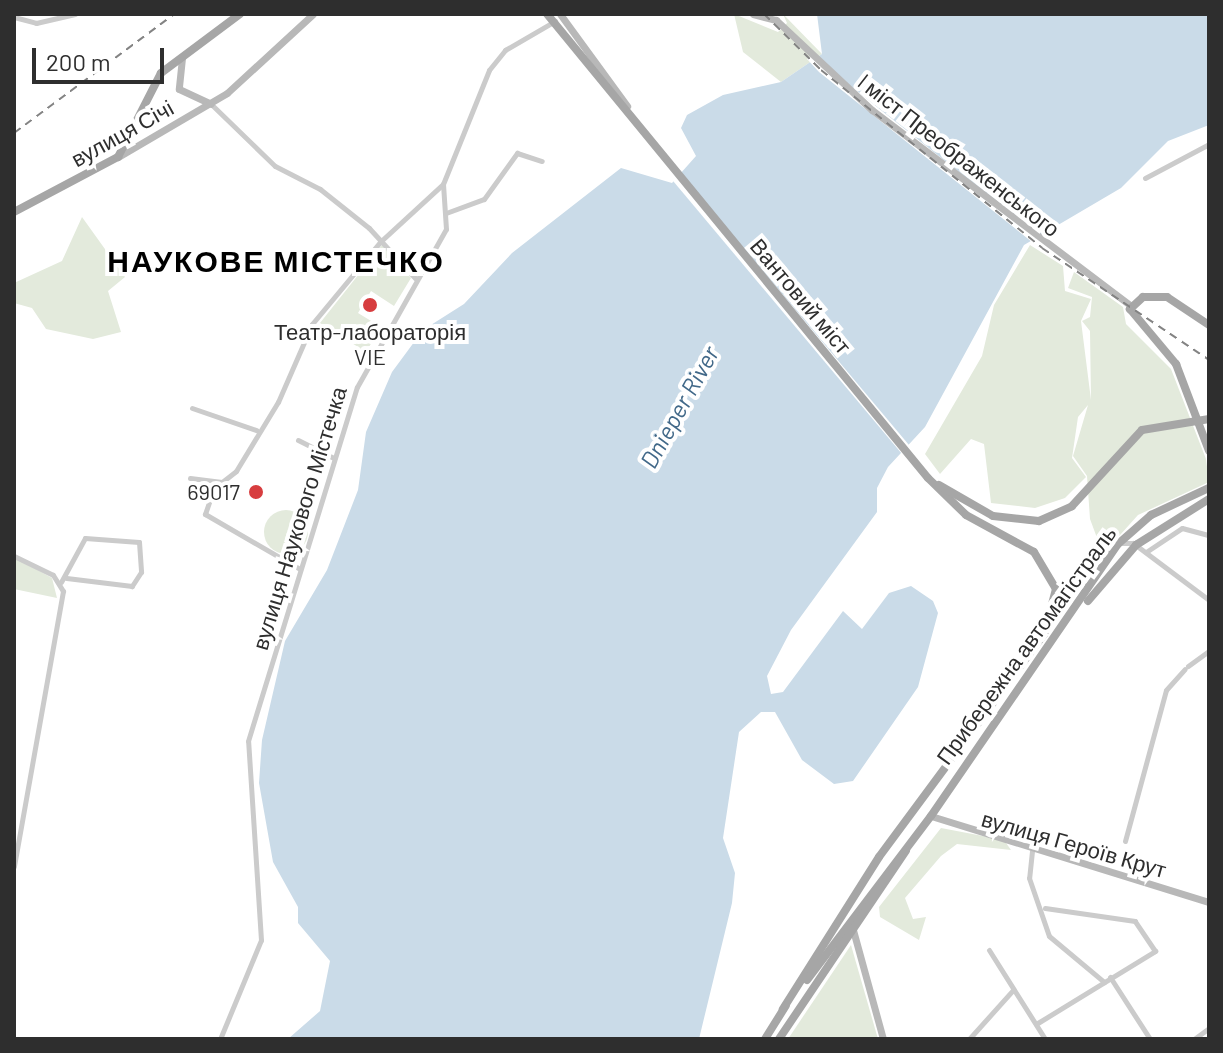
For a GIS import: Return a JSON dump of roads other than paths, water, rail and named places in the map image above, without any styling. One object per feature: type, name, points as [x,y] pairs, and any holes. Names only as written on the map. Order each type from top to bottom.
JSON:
[{"type":"main road","points":[[118,157],[153,85],[190,48],[240,14]]},
{"type":"main road","name":"вулиця Січі","points":[[14,212],[211,104],[313,14]]},
{"type":"main road","name":"Вантовий міст","points":[[547,14],[928,478]]},
{"type":"main road","points":[[561,14],[646,137]]},
{"type":"main road","points":[[753,14],[776,17]]},
{"type":"main road","name":"I міст Преображенського","points":[[776,17],[872,110],[1129,304]]},
{"type":"main road","points":[[190,48],[177,66],[179,89],[211,104]]},
{"type":"main road","points":[[1209,325],[1167,297],[1129,304],[1133,319],[1171,357],[1209,451]]},
{"type":"main road","points":[[928,478],[993,516],[1039,521],[1072,506],[1108,464],[1149,426],[1209,419]]},
{"type":"main road","points":[[783,1009],[879,857],[1044,634],[1056,600],[1042,559],[966,515],[928,478]]},
{"type":"main road","name":"Прибережна автомагістраль","points":[[779,1039],[1118,544],[1151,515],[1209,488]]},
{"type":"main road","name":"Прибережна автомагістраль","points":[[765,1039],[783,1009],[849,920],[1136,545],[1209,499]]},
{"type":"main road","name":"вулиця Героїв Крут","points":[[931,816],[1032,851],[1209,902]]},
{"type":"main road","points":[[849,920],[883,1039]]},
{"type":"street","points":[[14,17],[36,23],[75,14]]},
{"type":"street","name":"вулиця Наукового Містечка","points":[[220,1039],[261,940],[249,811],[248,741],[334,458],[364,369],[446,229],[443,184],[497,58],[561,14]]},
{"type":"street","points":[[211,104],[275,166],[320,189],[381,241],[415,278]]},
{"type":"street","points":[[1145,178],[1209,144]]},
{"type":"street","points":[[446,213],[484,199],[517,153],[542,161]]},
{"type":"street","points":[[190,478],[216,482],[236,471],[256,430],[278,402],[312,324],[381,241],[443,184]]},
{"type":"street","points":[[192,408],[256,430]]},
{"type":"street","points":[[298,440],[334,458]]},
{"type":"street","points":[[216,482],[205,514],[300,569]]},
{"type":"street","points":[[1146,552],[1182,528],[1209,535]]},
{"type":"street","points":[[14,556],[64,580],[132,586],[141,572],[139,542],[85,538],[64,580],[14,867]]},
{"type":"street","points":[[1118,544],[1136,545],[1209,600]]},
{"type":"street","points":[[1125,841],[1166,690],[1186,668],[1209,651]]},
{"type":"street","points":[[1032,851],[1029,878],[1045,908],[1049,936],[1104,982]]},
{"type":"street","points":[[1036,1024],[1155,951],[1135,921],[1045,908]]},
{"type":"street","points":[[989,950],[1045,1039]]},
{"type":"street","points":[[1110,977],[1150,1039]]},
{"type":"street","points":[[969,1039],[1013,990]]},
{"type":"street","points":[[1194,1039],[1209,1028]]},
{"type":"water","name":"Dnieper River","points":[[817,14],[1209,14],[1209,125],[1168,141],[1121,188],[1024,245],[925,427],[888,467],[877,488],[877,512],[791,630],[767,676],[771,694],[783,692],[843,611],[862,629],[889,593],[911,586],[933,601],[938,613],[918,687],[853,781],[834,784],[802,760],[775,712],[761,712],[739,732],[723,838],[735,873],[732,903],[699,1039],[288,1039],[320,1011],[330,961],[298,923],[298,907],[273,862],[259,783],[262,740],[285,641],[327,570],[358,490],[366,432],[392,372],[423,330],[464,304],[512,253],[621,168],[672,183],[696,156],[681,128],[687,115],[723,95],[781,82],[822,54]]},
{"type":"railway","points":[[14,133],[174,14]]},
{"type":"railway","points":[[764,14],[821,70],[1042,248],[1209,360]]},
{"type":"place","name":"Театр-лабораторія VIE","points":[[370,305]]},
{"type":"place","name":"69017","points":[[256,492]]},
{"type":"district","name":"НАУКОВЕ МІСТЕЧКО","points":[[276,260]]}]
